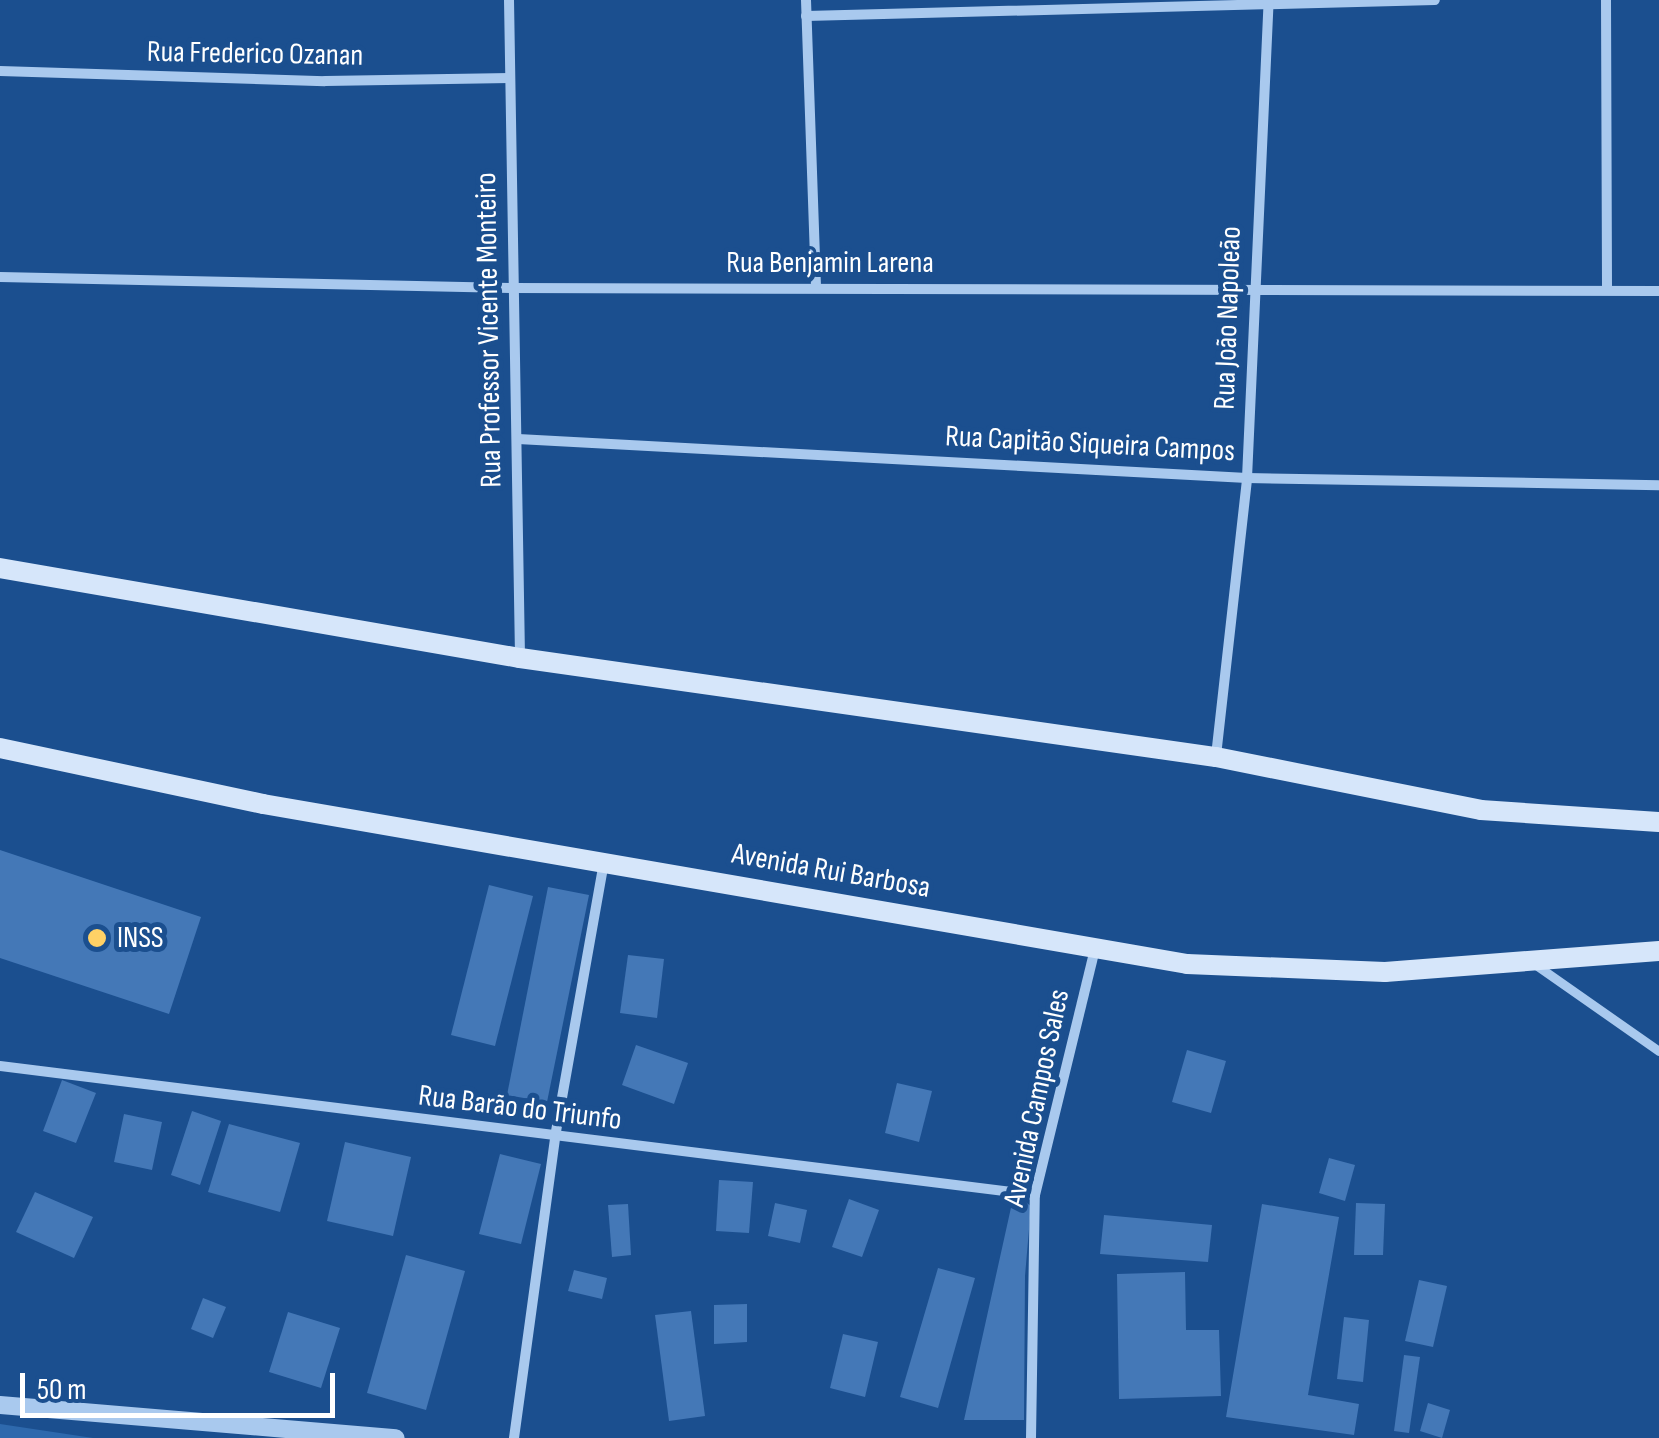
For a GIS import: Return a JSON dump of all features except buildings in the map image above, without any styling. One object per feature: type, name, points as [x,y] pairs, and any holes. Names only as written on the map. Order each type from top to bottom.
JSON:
[{"type":"main road","points":[[0,568],[520,658],[1216,758],[1481,810],[1659,822]]},
{"type":"main road","name":"Avenida Rui Barbosa","points":[[0,748],[262,804],[604,860],[1187,964],[1385,972],[1659,951]]},
{"type":"street","name":"Rua Professor Vicente Monteiro","points":[[509,0],[520,658]]},
{"type":"street","points":[[806,0],[816,288]]},
{"type":"street","points":[[806,16],[1435,0]]},
{"type":"street","points":[[1606,0],[1607,290]]},
{"type":"street","name":"Rua João Napoleão","points":[[1216,758],[1247,478],[1269,2]]},
{"type":"street","name":"Rua Frederico Ozanan","points":[[0,71],[325,82],[510,78]]},
{"type":"street","name":"Rua Benjamin Larena","points":[[0,277],[511,288],[1659,291]]},
{"type":"street","name":"Rua Capitão Siqueira Campos","points":[[518,438],[1247,478],[1659,485]]},
{"type":"street","points":[[514,1438],[555,1137],[604,860]]},
{"type":"street","name":"Avenida Campos Sales","points":[[1031,1438],[1035,1194],[1095,949]]},
{"type":"street","points":[[1530,961],[1659,1051]]},
{"type":"street","name":"Rua Barão do Triunfo","points":[[0,1066],[1035,1194]]},
{"type":"street","points":[[0,1405],[217,1430],[396,1438]]},
{"type":"shaded area","points":[[0,1424],[93,1438],[0,1438]]},
{"type":"place","name":"INSS","points":[[97,938]]}]
